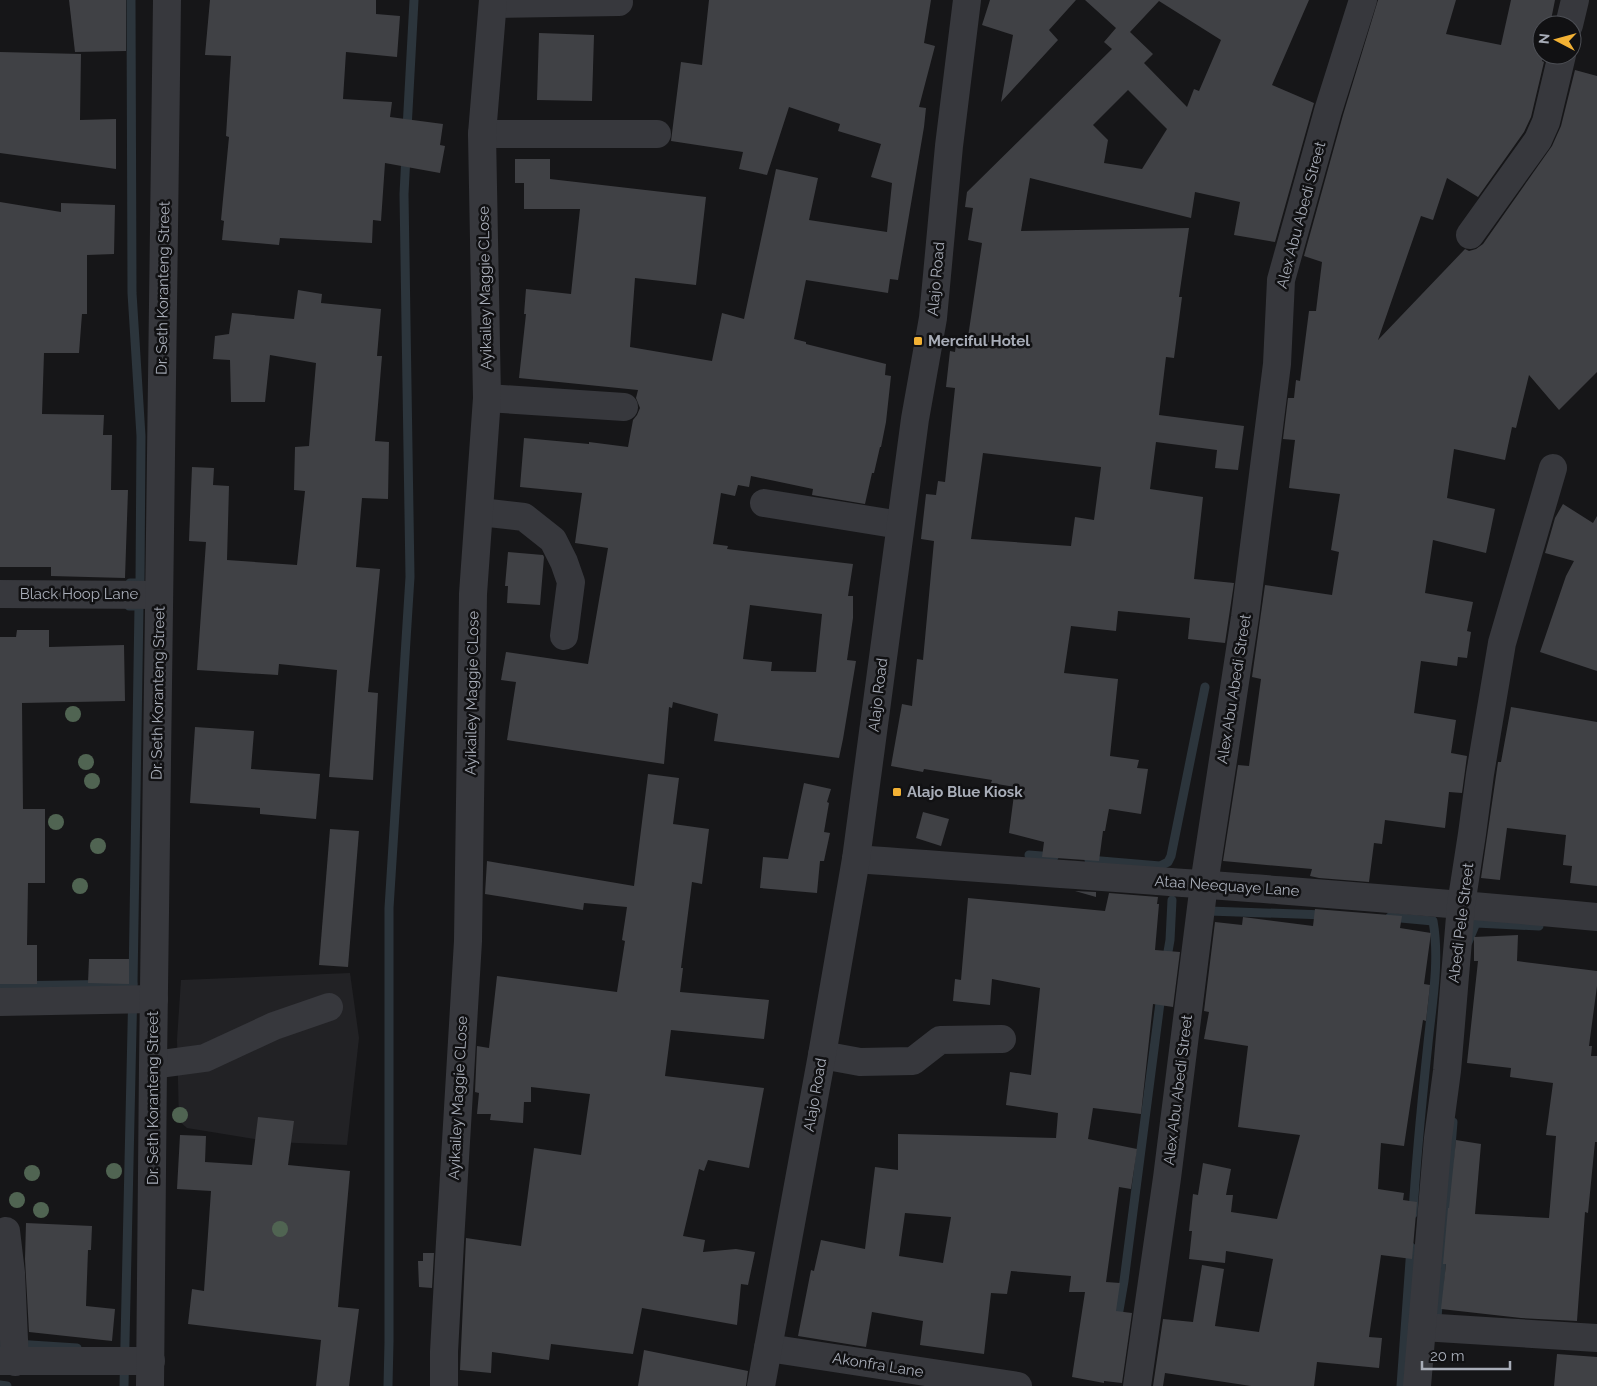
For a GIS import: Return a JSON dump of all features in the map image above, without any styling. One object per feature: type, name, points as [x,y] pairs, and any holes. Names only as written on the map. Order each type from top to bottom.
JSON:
[{"type":"street","name":"Dr. Seth Koranteng Street","points":[[151,1373],[153,1065],[167,0]]},
{"type":"street","name":"Alajo Road","points":[[761,1386],[856,859],[915,419],[933,318],[949,146],[967,0]]},
{"type":"street","name":"Alex Abu Abedi Street","points":[[1137,1386],[1168,1168],[1204,884],[1250,578],[1277,364],[1281,280],[1328,111],[1363,0]]},
{"type":"street","points":[[1571,15],[1575,0]]},
{"type":"street","points":[[493,2],[619,2]]},
{"type":"street","name":"Ayikailey Maggie CLose","points":[[444,1386],[444,1343],[468,941],[473,594],[487,398],[482,134],[493,2]]},
{"type":"street","points":[[1470,235],[1538,140],[1546,122],[1560,65]]},
{"type":"street","points":[[482,134],[657,134]]},
{"type":"street","points":[[487,398],[624,407]]},
{"type":"street","name":"Abedi Pele Street","points":[[1417,1386],[1438,1138],[1447,1071],[1461,905],[1480,774],[1502,643],[1553,468]]},
{"type":"street","points":[[764,503],[900,525]]},
{"type":"street","points":[[480,512],[524,517],[553,540],[571,582],[564,636]]},
{"type":"street","name":"Black Hoop Lane","points":[[0,594],[159,595]]},
{"type":"street","name":"Ataa Neequaye Lane","points":[[856,859],[1204,884],[1597,918]]},
{"type":"street","points":[[0,1002],[154,999]]},
{"type":"street","points":[[153,1065],[205,1058],[274,1026],[329,1007]]},
{"type":"street","points":[[822,1054],[860,1062],[913,1061],[940,1040],[1002,1039]]},
{"type":"street","points":[[6,1231],[11,1273],[8,1361],[151,1373]]},
{"type":"street","points":[[1422,1327],[1597,1338]]},
{"type":"street","name":"Akonfra Lane","points":[[768,1348],[1018,1386]]},
{"type":"shaded area","points":[[350,973],[359,1038],[347,1145],[273,1142],[187,1128],[179,1121],[177,1040],[181,980]]},
{"type":"building","points":[[69,0],[126,0],[126,51],[75,52]]},
{"type":"building","points":[[210,0],[376,0],[376,14],[400,16],[397,57],[346,52],[343,99],[392,102],[390,117],[443,124],[440,145],[445,146],[440,173],[385,163],[381,221],[373,220],[372,243],[280,238],[279,245],[222,240],[224,221],[221,220],[229,137],[226,136],[231,56],[205,55]]},
{"type":"building","points":[[709,0],[931,0],[924,43],[935,46],[919,107],[926,108],[924,127],[898,280],[890,279],[888,293],[806,280],[794,339],[806,342],[806,344],[886,364],[885,375],[891,376],[886,422],[865,504],[812,495],[813,489],[751,476],[749,487],[738,485],[735,496],[721,493],[713,544],[728,546],[727,549],[853,564],[848,596],[853,596],[853,618],[847,660],[856,661],[839,758],[714,741],[718,714],[673,702],[672,708],[669,707],[664,764],[507,740],[516,682],[501,680],[506,652],[588,664],[608,548],[575,543],[582,493],[520,487],[524,438],[589,444],[589,442],[628,447],[633,420],[640,408],[636,398],[638,390],[519,378],[526,314],[524,314],[526,289],[571,294],[580,209],[524,209],[524,183],[515,183],[515,159],[550,159],[550,179],[706,197],[696,285],[635,278],[630,347],[712,361],[722,313],[744,319],[776,169],[818,178],[809,220],[887,232],[892,183],[871,177],[881,144],[838,131],[840,124],[789,107],[767,175],[739,169],[743,152],[671,141],[681,62],[702,65]],"holes":[[[750,605],[822,614],[816,672],[771,671],[772,662],[743,659]]]},
{"type":"building","points":[[990,0],[1076,0],[1049,30],[1058,40],[1001,102],[1013,35],[982,25]]},
{"type":"building","points":[[1085,0],[1309,0],[1272,85],[1314,103],[1275,242],[1234,235],[1240,202],[1195,192],[1191,218],[1030,178],[1021,231],[1189,228],[1179,297],[1182,297],[1174,358],[1166,357],[1159,415],[1244,426],[1238,470],[1215,468],[1217,450],[1156,442],[1150,489],[1203,497],[1194,579],[1234,583],[1225,643],[1188,639],[1190,618],[1118,611],[1116,631],[1071,626],[1064,673],[1118,679],[1110,756],[1139,760],[1137,768],[1148,769],[1141,814],[1109,809],[1105,831],[1103,831],[1099,861],[1042,857],[1044,842],[1009,833],[1015,787],[991,783],[992,780],[924,769],[923,772],[891,766],[902,704],[912,706],[917,659],[923,660],[934,541],[921,539],[926,494],[936,495],[938,481],[945,482],[955,388],[946,387],[950,351],[955,352],[957,336],[968,337],[982,243],[968,240],[973,208],[965,207],[967,192],[1112,49],[1104,42],[1116,28]],"holes":[[[1159,1],[1221,40],[1199,91],[1194,89],[1187,107],[1144,63],[1153,54],[1130,32]],[[1128,90],[1167,129],[1142,169],[1104,163],[1108,140],[1093,125]],[[983,453],[1101,467],[1094,520],[1075,517],[1071,546],[971,539]]]},
{"type":"building","points":[[1378,0],[1456,0],[1446,34],[1501,45],[1511,0],[1555,0],[1552,15],[1532,15],[1532,65],[1543,65],[1531,117],[1524,132],[1478,197],[1447,178],[1433,220],[1421,216],[1378,340],[1465,249],[1469,251],[1483,244],[1552,146],[1561,126],[1575,70],[1597,76],[1597,372],[1559,410],[1529,375],[1516,428],[1512,427],[1505,460],[1454,449],[1447,498],[1495,509],[1486,553],[1433,540],[1425,593],[1473,602],[1467,631],[1471,632],[1467,658],[1458,657],[1457,666],[1421,661],[1414,713],[1456,720],[1451,753],[1467,756],[1462,793],[1449,792],[1445,828],[1385,820],[1382,844],[1374,843],[1369,882],[1310,876],[1312,869],[1223,861],[1238,765],[1249,766],[1261,679],[1252,677],[1265,585],[1332,595],[1339,552],[1331,550],[1340,494],[1289,488],[1295,440],[1283,439],[1288,398],[1294,398],[1296,380],[1300,381],[1309,311],[1316,311],[1322,262],[1304,256],[1343,115]]},
{"type":"building","points":[[539,33],[594,35],[592,101],[537,100]]},
{"type":"building","points":[[0,52],[81,54],[80,120],[116,119],[116,169],[0,153]]},
{"type":"building","points":[[0,202],[61,212],[61,203],[115,205],[114,254],[87,255],[87,314],[82,314],[79,353],[44,353],[42,414],[104,415],[103,435],[112,435],[111,490],[128,490],[125,578],[51,576],[51,567],[0,567]]},
{"type":"building","points":[[298,290],[322,294],[321,303],[381,309],[377,356],[382,356],[375,441],[389,442],[388,499],[362,498],[356,567],[380,569],[368,692],[378,693],[373,780],[329,777],[337,670],[279,664],[278,675],[197,670],[206,542],[189,541],[192,467],[214,468],[213,485],[229,486],[227,560],[297,565],[305,491],[294,490],[295,447],[309,446],[316,363],[270,355],[265,402],[231,402],[230,360],[213,359],[215,336],[229,334],[232,313],[294,319]]},
{"type":"building","points":[[1563,504],[1593,523],[1597,516],[1597,671],[1540,652],[1566,576],[1574,561],[1545,553],[1555,518]]},
{"type":"building","points":[[508,552],[543,555],[540,605],[507,603],[508,586],[505,586]]},
{"type":"building","points":[[17,630],[49,630],[49,647],[124,645],[125,701],[22,703],[23,809],[45,809],[45,883],[28,883],[27,945],[37,945],[37,984],[0,984],[0,637],[16,637]]},
{"type":"building","points":[[1511,707],[1597,722],[1597,886],[1570,883],[1572,866],[1563,865],[1566,835],[1507,828],[1500,880],[1481,878],[1498,762],[1501,762]]},
{"type":"building","points":[[195,727],[254,731],[251,769],[320,774],[316,819],[260,814],[260,808],[190,803]]},
{"type":"building","points":[[648,774],[679,778],[673,824],[709,829],[702,884],[692,882],[681,968],[683,968],[680,992],[769,1000],[764,1039],[671,1030],[665,1076],[764,1088],[749,1168],[708,1160],[704,1171],[699,1169],[683,1236],[705,1240],[703,1252],[736,1249],[755,1252],[748,1285],[741,1284],[737,1325],[642,1308],[633,1354],[551,1344],[549,1360],[492,1352],[491,1373],[460,1370],[466,1238],[521,1246],[534,1148],[581,1155],[590,1094],[531,1087],[531,1102],[524,1102],[523,1123],[490,1120],[491,1114],[477,1114],[479,1093],[475,1092],[477,1046],[489,1048],[497,976],[617,992],[625,941],[622,940],[627,907],[584,903],[583,910],[485,894],[487,861],[634,886]]},
{"type":"building","points":[[804,783],[831,789],[827,802],[829,803],[824,832],[830,833],[824,861],[820,861],[817,893],[760,888],[763,857],[788,859]]},
{"type":"building","points":[[923,812],[949,819],[941,846],[916,838]]},
{"type":"building","points":[[330,829],[359,831],[348,967],[319,965]]},
{"type":"building","points":[[1075,891],[1096,892],[1096,897]]},
{"type":"building","points":[[1109,893],[1158,897],[1155,950],[1180,952],[1173,1007],[1153,1004],[1141,1114],[1093,1108],[1088,1139],[1137,1149],[1131,1189],[1119,1187],[1106,1282],[1120,1283],[1116,1311],[1132,1313],[1122,1383],[1104,1381],[1104,1383],[1072,1377],[1085,1292],[1069,1292],[1071,1276],[1011,1271],[1007,1294],[991,1293],[984,1354],[920,1345],[923,1321],[872,1312],[866,1347],[798,1336],[811,1270],[814,1271],[821,1240],[865,1249],[875,1167],[898,1170],[898,1134],[1056,1138],[1058,1113],[1006,1105],[1010,1072],[1031,1075],[1040,988],[992,979],[990,1005],[953,1001],[955,979],[961,980],[968,898],[1105,911]],"holes":[[[905,1213],[951,1217],[943,1263],[899,1256]]]},
{"type":"building","points":[[1315,909],[1402,916],[1400,928],[1431,933],[1424,984],[1430,985],[1426,1021],[1423,1020],[1404,1146],[1381,1143],[1378,1189],[1404,1193],[1403,1200],[1417,1202],[1412,1259],[1381,1255],[1369,1337],[1382,1338],[1379,1368],[1317,1362],[1314,1386],[1251,1386],[1165,1373],[1163,1386],[1153,1386],[1163,1319],[1193,1322],[1202,1265],[1224,1269],[1215,1326],[1259,1332],[1273,1259],[1226,1251],[1225,1263],[1189,1259],[1192,1231],[1189,1231],[1193,1194],[1198,1195],[1203,1163],[1231,1169],[1226,1195],[1233,1195],[1231,1212],[1277,1219],[1300,1135],[1238,1127],[1248,1046],[1204,1039],[1209,1012],[1204,1011],[1215,922],[1242,925],[1243,917],[1313,926]]},
{"type":"building","points":[[1518,935],[1517,961],[1597,971],[1597,986],[1589,1046],[1592,1046],[1591,1056],[1597,1056],[1597,1142],[1595,1142],[1588,1213],[1585,1212],[1577,1321],[1521,1318],[1441,1309],[1446,1264],[1443,1264],[1456,1140],[1481,1144],[1475,1214],[1549,1218],[1556,1136],[1546,1135],[1553,1083],[1510,1077],[1511,1068],[1467,1063],[1478,961],[1474,961],[1474,937]]},
{"type":"building","points":[[89,959],[129,959],[129,984],[88,983]]},
{"type":"building","points":[[258,1117],[294,1121],[288,1165],[350,1171],[338,1307],[359,1309],[349,1386],[316,1386],[321,1340],[188,1324],[192,1289],[204,1291],[211,1191],[177,1189],[180,1135],[206,1136],[205,1162],[252,1165]]},
{"type":"building","points":[[26,1223],[92,1226],[91,1250],[88,1250],[86,1306],[115,1309],[112,1341],[29,1332],[25,1259]]},
{"type":"building","points":[[423,1253],[434,1253],[432,1288],[419,1287],[418,1261],[423,1261]]},
{"type":"building","points":[[644,1350],[748,1371],[746,1386],[638,1386]]},
{"type":"building","points":[[1557,1354],[1597,1357],[1597,1386],[1554,1386]]},
{"type":"waterway","points":[[130,583],[140,583],[141,436],[132,293],[131,0]]},
{"type":"waterway","points":[[407,129],[414,0]]},
{"type":"waterway","points":[[388,1386],[389,908],[410,577],[404,194],[406,155]]},
{"type":"waterway","points":[[124,1386],[139,606],[129,606]]},
{"type":"waterway","points":[[1089,860],[1160,866],[1168,862],[1171,856],[1205,687]]},
{"type":"waterway","points":[[1029,855],[1054,857]]},
{"type":"waterway","points":[[1166,963],[1170,940],[1172,900]]},
{"type":"waterway","points":[[1208,917],[1209,911],[1325,915]]},
{"type":"waterway","points":[[1390,917],[1433,921],[1435,936],[1435,982],[1419,1128],[1413,1214]]},
{"type":"waterway","points":[[1468,942],[1476,923],[1539,926]]},
{"type":"waterway","points":[[0,986],[133,984]]},
{"type":"waterway","points":[[1117,1322],[1161,995]]},
{"type":"waterway","points":[[1437,1318],[1453,1122]]},
{"type":"waterway","points":[[1401,1386],[1411,1247]]},
{"type":"waterway","points":[[0,1343],[77,1348]]},
{"type":"waterway","points":[[0,1385],[7,1386]]},
{"type":"place","name":"Merciful Hotel","points":[[918,341]]},
{"type":"place","name":"Alajo Blue Kiosk","points":[[897,792]]}]
